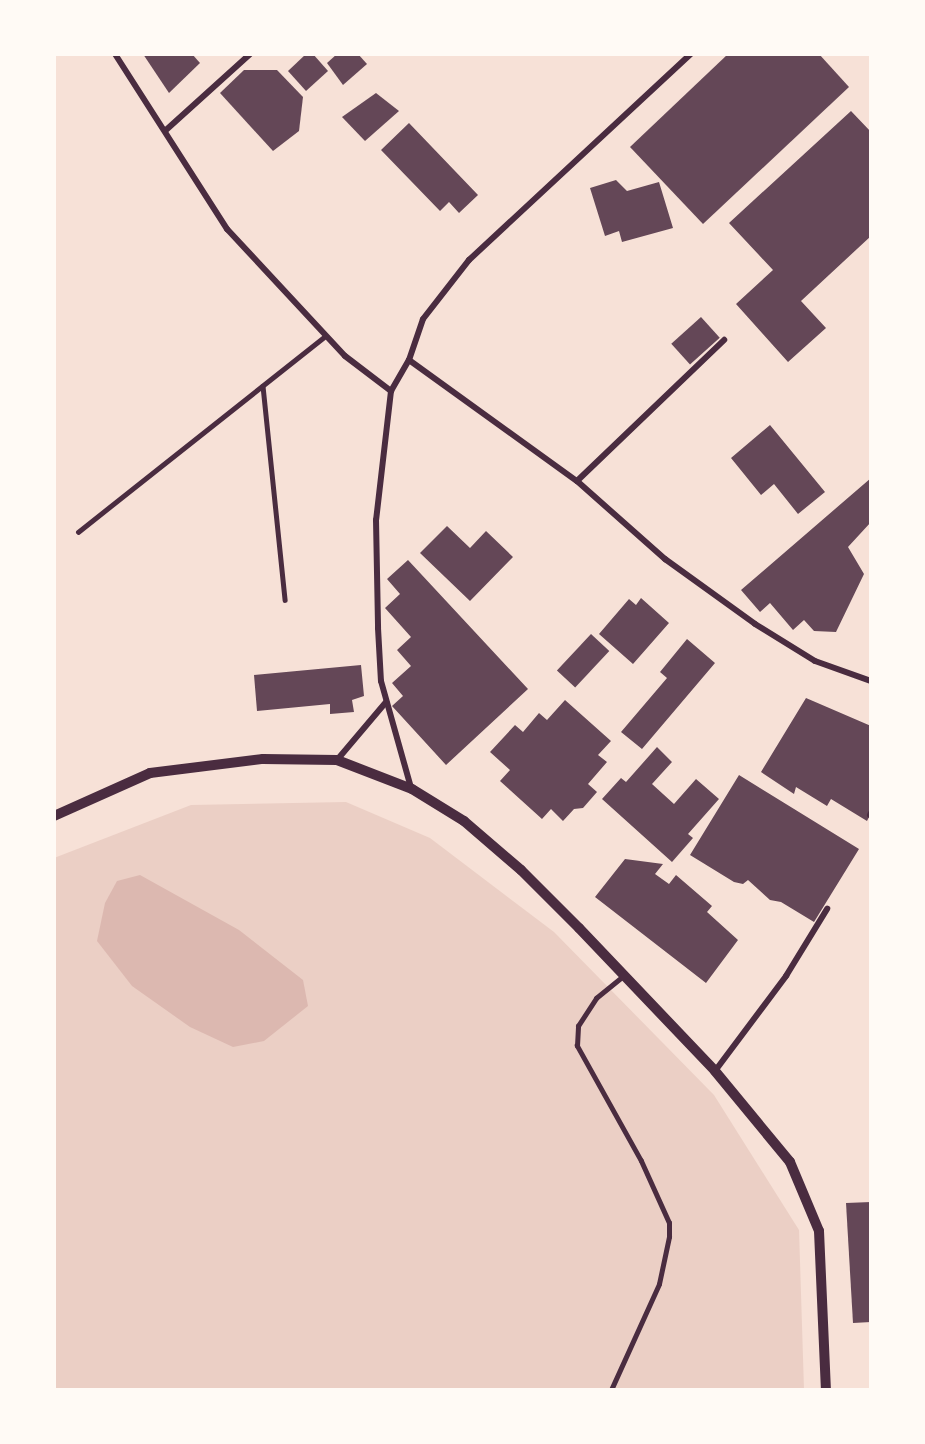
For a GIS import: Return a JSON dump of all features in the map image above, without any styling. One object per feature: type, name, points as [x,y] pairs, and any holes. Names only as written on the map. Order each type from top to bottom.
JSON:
[{"type":"street","points":[[115,54],[166,130],[227,229],[345,356],[391,390]]},
{"type":"street","points":[[166,130],[250,54]]},
{"type":"street","points":[[412,789],[386,702],[378,628],[376,520],[391,390],[409,360],[423,320],[469,260],[691,54]]},
{"type":"street","points":[[577,481],[724,340]]},
{"type":"street","points":[[409,360],[577,481],[665,559],[755,624],[816,661],[871,681]]},
{"type":"street","points":[[337,760],[386,702]]},
{"type":"street","points":[[54,816],[150,773],[263,759],[337,760],[412,789],[464,821],[521,870],[624,975],[715,1071],[790,1162],[809,1202],[819,1231],[826,1390]]},
{"type":"street","points":[[715,1071],[786,976],[827,909]]},
{"type":"lane","points":[[78,532],[326,336]]},
{"type":"lane","points":[[262,386],[285,600]]},
{"type":"lane","points":[[611,1390],[659,1284],[669,1237],[669,1223],[641,1161],[577,1046],[578,1026],[596,998],[624,975]]},
{"type":"shaded area","points":[[346,802],[430,838],[554,932],[714,1095],[799,1230],[804,1390],[54,1390],[54,858],[191,805]]},
{"type":"shaded area","points":[[140,875],[239,930],[303,980],[308,1006],[264,1041],[233,1047],[190,1027],[132,986],[97,941],[105,903],[117,881]]},
{"type":"building","points":[[143,54],[192,54],[200,63],[169,93]]},
{"type":"building","points":[[306,54],[313,54],[328,71],[306,91],[288,71]]},
{"type":"building","points":[[337,54],[358,54],[367,64],[343,85],[327,63]]},
{"type":"building","points":[[728,54],[819,54],[849,87],[703,224],[630,147]]},
{"type":"building","points":[[244,70],[277,70],[303,97],[299,131],[273,151],[220,93]]},
{"type":"building","points":[[376,93],[399,111],[365,141],[342,117]]},
{"type":"building","points":[[851,111],[871,132],[871,236],[801,301],[826,328],[788,362],[736,304],[773,270],[729,223]]},
{"type":"building","points":[[409,123],[478,195],[459,213],[449,202],[440,211],[381,150]]},
{"type":"building","points":[[616,180],[627,191],[659,182],[673,228],[622,242],[619,231],[605,236],[590,188]]},
{"type":"building","points":[[701,317],[720,338],[690,365],[671,344]]},
{"type":"building","points":[[770,425],[825,492],[798,514],[774,484],[761,495],[731,458]]},
{"type":"building","points":[[871,478],[871,522],[848,547],[864,574],[836,632],[814,631],[804,620],[793,630],[770,603],[760,612],[741,590]]},
{"type":"building","points":[[447,526],[470,548],[486,531],[513,557],[470,601],[420,553]]},
{"type":"building","points":[[408,560],[528,689],[446,765],[392,706],[403,696],[392,683],[411,666],[397,650],[411,637],[385,608],[400,594],[387,579]]},
{"type":"building","points":[[641,598],[669,623],[633,664],[599,634],[629,599],[636,605]]},
{"type":"building","points":[[591,634],[609,651],[575,688],[557,671]]},
{"type":"building","points":[[687,639],[715,663],[642,749],[621,732],[667,678],[660,672]]},
{"type":"building","points":[[361,665],[364,696],[352,700],[354,712],[330,714],[330,704],[257,711],[254,675]]},
{"type":"building","points":[[806,698],[871,726],[871,813],[867,821],[831,799],[827,806],[796,787],[794,794],[761,772]]},
{"type":"building","points":[[565,700],[611,741],[598,755],[607,762],[588,784],[597,792],[583,808],[574,809],[563,821],[551,809],[542,819],[500,781],[510,770],[490,752],[515,725],[523,732],[539,713],[547,720]]},
{"type":"building","points":[[657,747],[672,762],[652,784],[674,804],[696,779],[719,799],[688,834],[693,838],[672,862],[602,799],[621,778],[626,782]]},
{"type":"building","points":[[739,775],[859,849],[814,922],[781,902],[770,900],[748,880],[743,884],[734,882],[690,855]]},
{"type":"building","points":[[625,859],[663,864],[655,874],[669,884],[676,875],[712,906],[707,912],[738,940],[706,983],[595,897]]},
{"type":"building","points":[[871,1202],[871,1322],[853,1323],[846,1203]]}]
